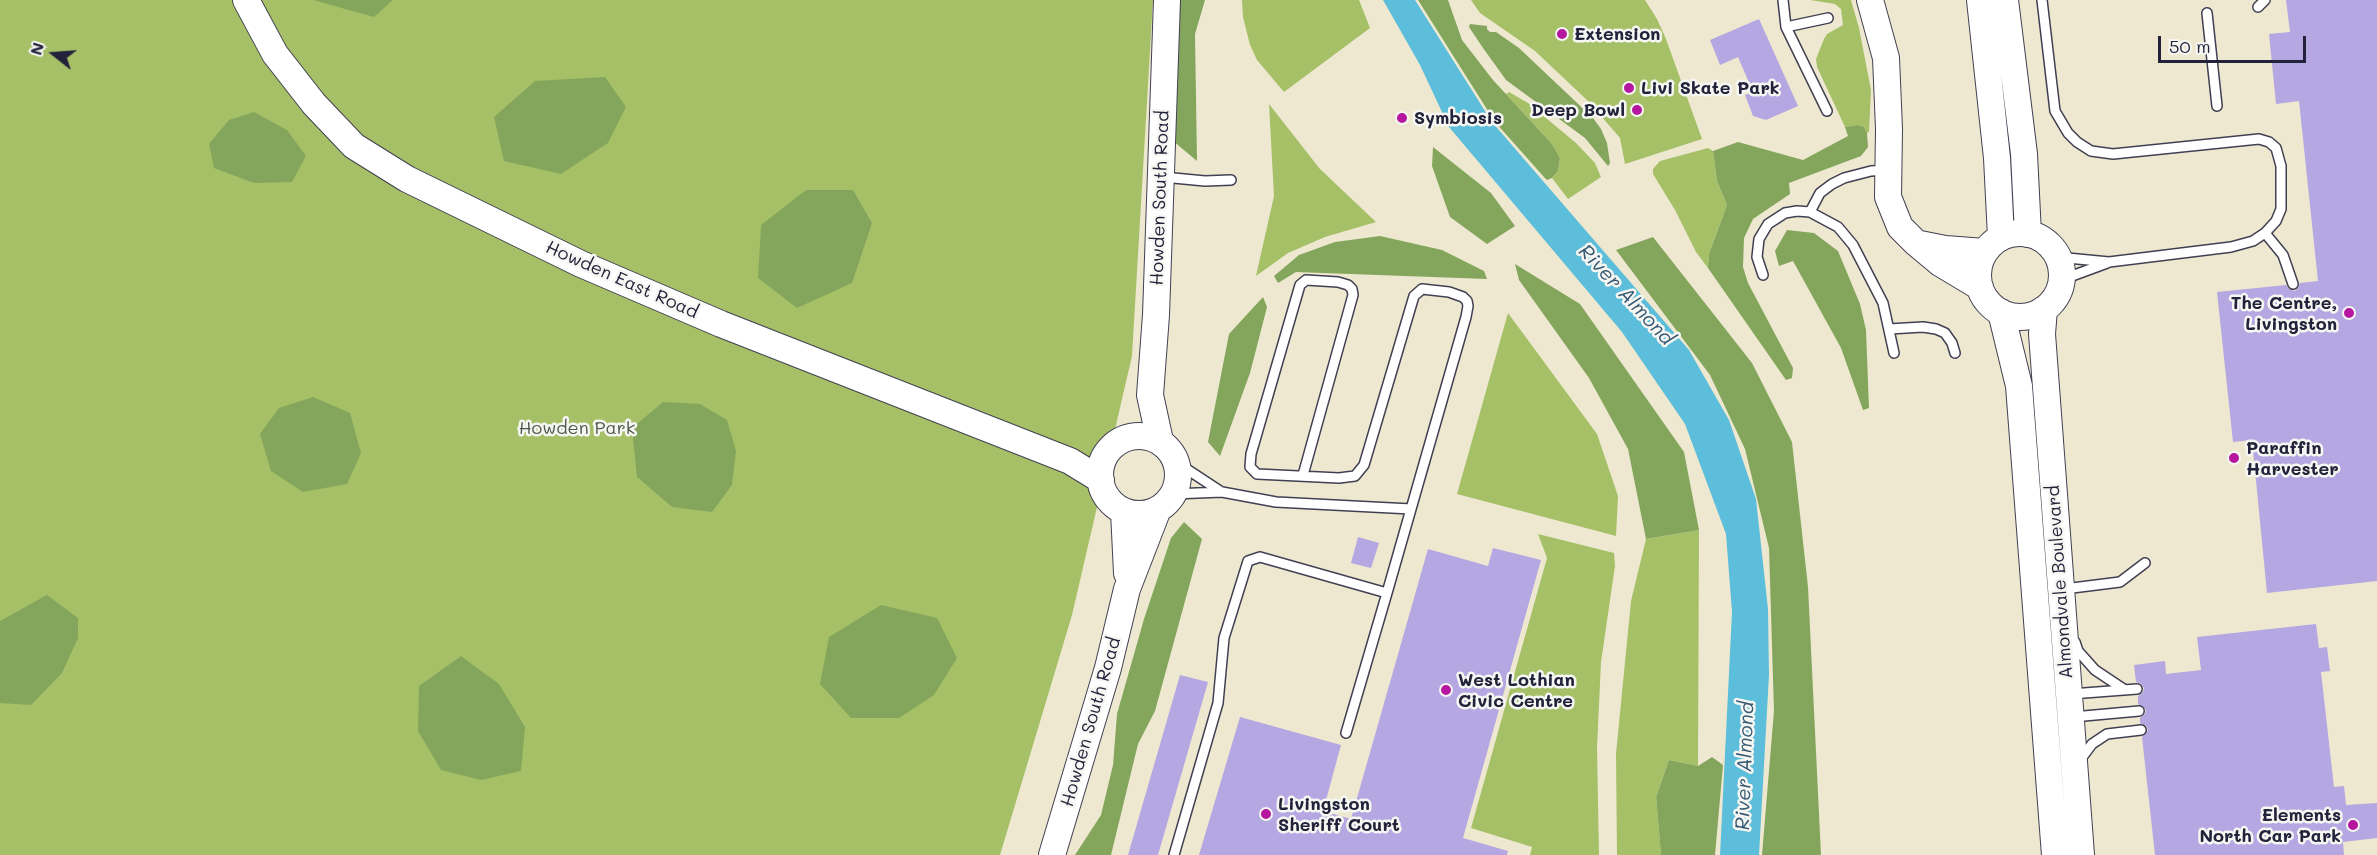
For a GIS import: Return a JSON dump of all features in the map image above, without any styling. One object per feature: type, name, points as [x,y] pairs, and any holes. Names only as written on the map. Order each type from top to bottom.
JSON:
[{"type":"street","name":"Howden East Road","points":[[246,0],[275,54],[314,104],[354,146],[407,179],[581,264],[700,315],[1070,461],[1103,468]]},
{"type":"street","name":"Howden South Road","points":[[1052,855],[1108,668],[1127,589],[1165,501],[1177,484],[1176,462],[1160,441],[1150,395],[1156,315],[1167,0]]},
{"type":"street","points":[[1870,0],[1886,58],[1889,129],[1888,196],[1900,227],[1916,243],[1940,263],[1980,287]]},
{"type":"street","points":[[1916,243],[1945,249],[1993,244],[2010,234],[2028,234],[2040,238],[2050,246],[2059,269],[2053,301],[2044,309],[2031,315],[2016,316],[2001,312],[1984,297],[1980,287],[1980,263],[1993,244],[1997,158],[1980,0]]},
{"type":"street","points":[[2005,0],[2024,154],[2028,234]]},
{"type":"street","name":"Almondvale Boulevard","points":[[2044,309],[2042,334],[2062,601],[2055,707],[2055,855]]},
{"type":"street","name":"Almondvale Boulevard","points":[[2001,312],[2019,386],[2055,707],[2074,775],[2081,855]]},
{"type":"street","name":"Howden South Road","points":[[1103,468],[1111,448],[1129,437],[1150,395]]},
{"type":"street","points":[[1129,437],[1145,436],[1160,441]]},
{"type":"street","points":[[1103,468],[1108,499],[1124,511],[1147,513],[1165,501]]},
{"type":"street","name":"Howden South Road","points":[[1124,511],[1127,589]]},
{"type":"lane","points":[[1782,0],[1786,27],[1827,111]]},
{"type":"lane","points":[[2042,0],[2055,111],[2068,133],[2077,142],[2091,151],[2113,154],[2259,139],[2269,142],[2276,148],[2281,166],[2281,209],[2276,221],[2265,233],[2253,241],[2231,247],[2059,269]]},
{"type":"lane","points":[[2206,13],[2217,106]]},
{"type":"lane","points":[[1786,27],[1828,18]]},
{"type":"lane","points":[[1810,212],[1820,193],[1832,184],[1844,178],[1871,171],[1888,170]]},
{"type":"lane","points":[[1161,177],[1205,181],[1231,180]]},
{"type":"lane","points":[[1763,275],[1757,257],[1759,239],[1768,224],[1785,213],[1810,212],[1838,227],[1853,245],[1883,303],[1894,353]]},
{"type":"lane","points":[[2265,233],[2283,255],[2293,284]]},
{"type":"lane","points":[[2059,269],[2109,262]]},
{"type":"lane","points":[[1304,475],[1353,295],[1348,285],[1338,282],[1306,280],[1300,285],[1251,454],[1250,467],[1257,474],[1350,478],[1361,471],[1414,296],[1422,290],[1457,294],[1467,301],[1466,317],[1346,733]]},
{"type":"lane","points":[[1889,329],[1923,327],[1936,329],[1945,333],[1955,353]]},
{"type":"lane","points":[[1176,462],[1222,492]]},
{"type":"lane","points":[[1165,501],[1222,492],[1276,502],[1410,509]]},
{"type":"lane","points":[[1173,855],[1218,703],[1224,638],[1248,561],[1260,557],[1387,593]]},
{"type":"lane","points":[[2125,690],[2095,670],[2078,651],[2062,601],[2120,582],[2145,563]]},
{"type":"lane","points":[[2055,707],[2137,688]]},
{"type":"lane","points":[[2055,707],[2139,711]]},
{"type":"lane","points":[[2074,775],[2081,758],[2092,744],[2107,734],[2141,730]]},
{"type":"green space","name":"Howden Park","points":[[0,0],[1153,0],[1132,356],[1072,615],[1000,855],[0,855]]},
{"type":"green space","points":[[313,0],[393,0],[374,17]]},
{"type":"green space","points":[[1178,0],[1205,0],[1195,34],[1197,161],[1172,140]]},
{"type":"green space","points":[[1242,0],[1359,0],[1370,28],[1284,92],[1257,60],[1250,45],[1243,17]]},
{"type":"green space","points":[[1418,0],[1448,0],[1462,40],[1493,80],[1552,144],[1560,158],[1558,171],[1552,178],[1547,180],[1495,122]]},
{"type":"green space","name":"Livi Skate Park","points":[[1471,0],[1645,0],[1666,39],[1702,139],[1625,164],[1620,138],[1589,102],[1535,51],[1480,13]]},
{"type":"green space","points":[[1810,0],[1851,0],[1871,90],[1869,132],[1867,133],[1864,127],[1858,125],[1845,127],[1817,67],[1816,59],[1827,34],[1843,25],[1841,9],[1835,4]]},
{"type":"green space","points":[[1470,24],[1487,26],[1490,32],[1496,32],[1519,48],[1593,118],[1607,143],[1610,163],[1608,166],[1585,138],[1506,80],[1469,27]]},
{"type":"green space","points":[[605,77],[626,107],[608,143],[561,174],[504,161],[494,117],[535,81]]},
{"type":"green space","points":[[1509,92],[1528,103],[1576,143],[1595,163],[1601,177],[1568,199],[1552,178],[1558,171],[1560,158],[1552,144],[1506,94]]},
{"type":"green space","points":[[1269,104],[1320,169],[1376,222],[1325,237],[1288,253],[1256,276],[1274,196]]},
{"type":"green space","points":[[254,112],[287,130],[306,156],[292,182],[254,183],[214,168],[209,144],[229,120]]},
{"type":"green space","points":[[1858,125],[1864,127],[1867,133],[1868,147],[1861,156],[1789,183],[1790,194],[1753,219],[1744,238],[1743,267],[1748,283],[1793,368],[1792,378],[1786,380],[1708,268],[1709,254],[1727,205],[1717,181],[1713,151],[1738,142],[1803,160],[1848,136],[1845,127]]},
{"type":"green space","points":[[1433,147],[1491,193],[1515,226],[1487,244],[1450,217],[1432,166]]},
{"type":"green space","points":[[1708,148],[1713,151],[1717,181],[1727,205],[1709,254],[1708,268],[1696,252],[1675,210],[1653,174],[1653,169],[1660,161]]},
{"type":"green space","points":[[806,190],[853,190],[872,223],[852,283],[797,308],[758,278],[761,225]]},
{"type":"green space","points":[[1787,230],[1814,233],[1838,251],[1860,304],[1866,330],[1869,408],[1863,410],[1841,348],[1793,261],[1779,266],[1775,251]]},
{"type":"green space","points":[[1380,236],[1442,250],[1484,271],[1487,279],[1296,272],[1278,283],[1274,276],[1299,255],[1335,242]]},
{"type":"green space","points":[[1653,237],[1752,363],[1792,442],[1808,587],[1821,855],[1762,855],[1774,711],[1769,548],[1745,449],[1710,375],[1616,250]]},
{"type":"green space","points":[[1515,264],[1580,304],[1684,452],[1699,530],[1646,539],[1628,449],[1589,378],[1519,280]]},
{"type":"green space","points":[[1263,297],[1267,307],[1250,373],[1220,456],[1208,442],[1229,334]]},
{"type":"green space","points":[[1508,313],[1597,434],[1618,496],[1616,536],[1457,494]]},
{"type":"green space","points":[[313,397],[350,413],[361,453],[347,484],[303,492],[271,471],[260,434],[279,408]]},
{"type":"green space","points":[[663,402],[700,404],[727,420],[736,451],[732,485],[712,512],[672,507],[637,477],[632,428]]},
{"type":"green space","points":[[1184,522],[1202,539],[1155,711],[1138,744],[1111,855],[1075,855],[1101,815],[1113,765],[1117,714],[1144,619],[1171,538]]},
{"type":"green space","points":[[1699,530],[1698,766],[1669,760],[1656,797],[1661,855],[1617,855],[1616,754],[1631,601],[1646,539]]},
{"type":"green space","points":[[1538,534],[1614,553],[1615,566],[1601,662],[1597,748],[1599,855],[1530,855],[1532,847],[1471,828],[1547,558]]},
{"type":"green space","points":[[47,595],[78,618],[78,638],[62,673],[31,705],[0,703],[0,621]]},
{"type":"green space","points":[[881,605],[937,618],[957,658],[934,695],[899,718],[851,718],[820,684],[829,637]]},
{"type":"green space","points":[[461,656],[499,684],[525,727],[521,771],[481,780],[441,770],[418,731],[419,686]]},
{"type":"green space","points":[[1712,757],[1723,765],[1715,855],[1661,855],[1656,797],[1669,760],[1698,766]]},
{"type":"water","name":"River Almond","points":[[1383,0],[1415,0],[1492,122],[1689,350],[1729,420],[1756,499],[1768,609],[1769,675],[1759,855],[1720,855],[1732,612],[1726,534],[1685,424],[1622,332],[1449,127],[1420,65]]},
{"type":"building","points":[[2286,0],[2377,0],[2377,581],[2267,593],[2252,440],[2233,442],[2217,292],[2286,285],[2295,291],[2300,283],[2318,281],[2299,101],[2276,104],[2269,34],[2290,32]]},
{"type":"building","points":[[1759,19],[1798,106],[1766,120],[1753,116],[1745,95],[1753,92],[1738,57],[1720,65],[1710,40]]},
{"type":"building","points":[[1358,537],[1379,543],[1371,568],[1351,563]]},
{"type":"building","points":[[1493,548],[1541,560],[1463,838],[1508,851],[1507,855],[1199,855],[1240,717],[1341,745],[1323,811],[1351,819],[1428,549],[1488,566]]},
{"type":"building","points":[[2316,624],[2319,648],[2327,647],[2330,671],[2321,672],[2334,787],[2344,786],[2346,805],[2377,803],[2377,838],[2343,842],[2344,855],[2155,855],[2142,737],[2148,730],[2140,723],[2140,718],[2146,710],[2138,704],[2138,696],[2144,688],[2136,682],[2134,665],[2165,661],[2166,674],[2201,670],[2197,637]]},
{"type":"building","points":[[1180,675],[1208,682],[1158,855],[1128,855]]},
{"type":"place","name":"Extension","points":[[1562,34]]},
{"type":"place","name":"Livi Skate Park","points":[[1629,88]]},
{"type":"place","name":"Deep Bowl","points":[[1637,110]]},
{"type":"place","name":"Symbiosis","points":[[1402,118]]},
{"type":"place","name":"The Centre, Livingston","points":[[2349,313]]},
{"type":"place","name":"Paraffin Harvester","points":[[2234,458]]},
{"type":"place","name":"West Lothian Civic Centre","points":[[1446,690]]},
{"type":"place","name":"Livingston Sheriff Court","points":[[1266,814]]},
{"type":"place","name":"Elements North Car Park","points":[[2353,825]]}]
